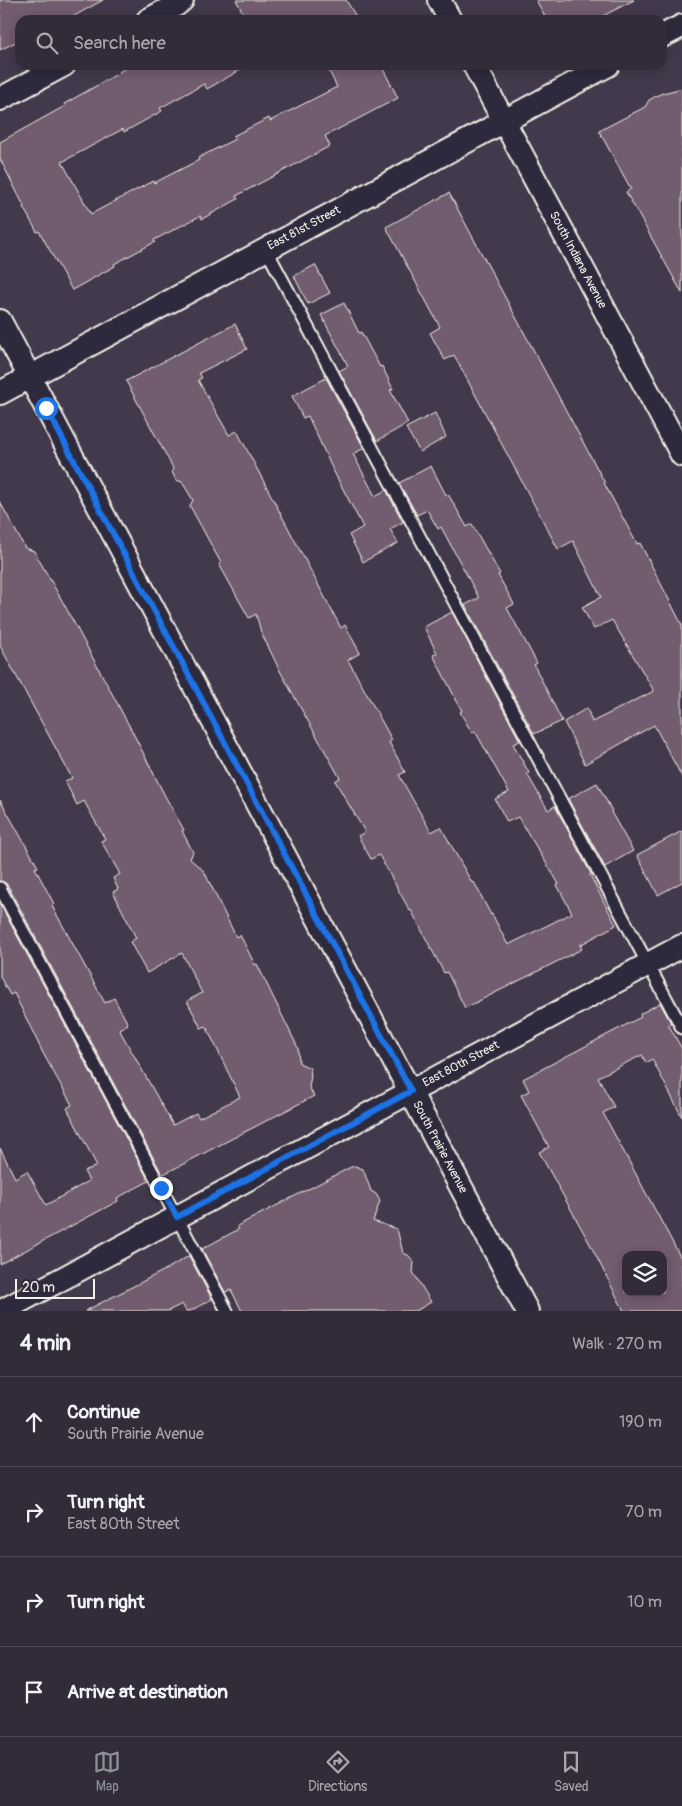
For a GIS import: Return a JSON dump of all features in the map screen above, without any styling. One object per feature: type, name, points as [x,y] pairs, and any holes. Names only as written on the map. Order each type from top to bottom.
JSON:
[{"type":"street","points":[[157,15],[182,0]]},
{"type":"street","points":[[439,0],[447,15]]},
{"type":"street","points":[[667,34],[682,26]]},
{"type":"street","points":[[0,99],[55,70]]},
{"type":"street","name":"South Indiana Avenue","points":[[477,70],[682,455]]},
{"type":"street","name":"East 81st Street","points":[[0,393],[598,70]]},
{"type":"street","name":"South Prairie Avenue","points":[[0,321],[527,1311]]},
{"type":"street","name":"East 80th Street","points":[[2,1311],[682,946]]},
{"type":"lane","points":[[266,249],[682,1028]]},
{"type":"lane","points":[[0,888],[227,1311]]},
{"type":"building","points":[[0,0],[103,0],[76,15],[15,15],[15,42],[0,50]]},
{"type":"building","points":[[236,0],[346,0],[355,15],[244,15]]},
{"type":"building","points":[[536,0],[634,0],[605,15],[544,15]]},
{"type":"building","points":[[122,70],[240,70],[207,89],[204,84],[160,108],[162,111],[124,132],[123,129],[62,162],[91,214],[153,181],[154,183],[199,160],[198,158],[235,139],[233,136],[269,118],[270,121],[337,87],[328,70],[384,70],[398,98],[325,136],[330,146],[236,196],[238,199],[202,219],[200,216],[154,240],[155,242],[72,290],[39,231],[37,232],[23,207],[0,159],[0,142],[65,106],[64,104]]},
{"type":"building","points":[[682,88],[682,293],[626,192],[631,189],[599,131],[645,107],[649,100],[660,94]]},
{"type":"building","points":[[449,193],[637,544],[640,543],[682,625],[682,777],[654,725],[585,764],[564,722],[587,708],[592,722],[654,691],[612,620],[594,629],[582,607],[601,597],[573,541],[558,549],[454,355],[445,360],[430,333],[440,327],[386,227]]},
{"type":"building","points":[[315,265],[330,293],[308,304],[294,276]]},
{"type":"building","points":[[344,303],[359,333],[361,332],[380,367],[382,366],[393,389],[390,390],[408,423],[377,441],[339,371],[348,366],[321,315]]},
{"type":"building","points":[[235,324],[247,349],[199,373],[202,378],[198,380],[229,435],[237,431],[341,628],[345,625],[360,653],[348,660],[392,740],[389,742],[405,772],[399,775],[431,832],[441,827],[472,883],[474,882],[508,945],[572,913],[557,885],[559,884],[518,817],[507,822],[495,799],[509,792],[475,731],[472,733],[460,712],[462,711],[433,655],[437,653],[424,627],[452,612],[520,741],[513,744],[529,773],[527,774],[548,810],[555,806],[616,925],[580,945],[582,949],[465,1008],[447,972],[444,973],[379,855],[371,859],[358,836],[365,832],[335,781],[340,778],[280,671],[261,632],[256,614],[249,618],[219,564],[221,563],[190,506],[193,500],[182,482],[176,480],[172,472],[173,468],[126,381]]},
{"type":"building","points":[[326,378],[364,448],[353,454],[375,496],[386,490],[403,522],[390,529],[398,543],[363,562],[349,535],[363,527],[333,470],[308,416],[303,418],[292,396]]},
{"type":"building","points":[[435,413],[446,437],[420,452],[406,428]]},
{"type":"building","points":[[431,466],[446,495],[448,494],[467,527],[472,524],[500,574],[498,575],[514,604],[507,608],[537,663],[534,665],[562,721],[534,734],[465,605],[479,598],[462,566],[441,527],[438,529],[427,510],[417,515],[399,483]]},
{"type":"building","points":[[0,502],[25,548],[34,551],[132,731],[184,830],[182,831],[193,852],[190,859],[204,871],[236,937],[240,935],[255,965],[257,964],[298,1048],[299,1063],[310,1068],[309,1087],[314,1096],[164,1174],[162,1174],[7,884],[0,881],[0,800],[38,867],[35,868],[54,904],[52,906],[105,1003],[114,998],[128,1024],[119,1029],[173,1125],[196,1113],[199,1118],[240,1097],[206,1026],[201,1028],[187,1001],[202,993],[182,953],[147,973],[130,942],[136,938],[113,892],[118,889],[113,878],[120,874],[101,841],[105,839],[84,801],[77,805],[65,781],[72,778],[0,646]]},
{"type":"building","points":[[597,783],[633,851],[605,867],[568,799]]},
{"type":"building","points":[[682,831],[682,882],[658,895],[637,855]]},
{"type":"building","points":[[0,904],[149,1181],[117,1198],[118,1201],[0,1264],[0,1148],[15,1178],[27,1171],[46,1205],[89,1181],[84,1171],[97,1166],[67,1108],[72,1105],[43,1053],[14,993],[10,995],[0,977]]},
{"type":"building","points":[[660,1003],[671,1023],[668,1024],[682,1049],[682,1117],[652,1059],[646,1063],[642,1055],[598,1077],[614,1107],[603,1113],[682,1260],[682,1311],[624,1311],[590,1244],[539,1152],[549,1147],[521,1095],[529,1091],[523,1079],[641,1017],[640,1014]]},
{"type":"building","points":[[355,1166],[363,1169],[371,1191],[376,1194],[380,1201],[373,1221],[397,1229],[403,1253],[408,1255],[414,1262],[413,1272],[431,1302],[416,1311],[242,1311],[231,1290],[225,1292],[202,1249],[239,1229],[237,1226]]},
{"type":"building","points":[[189,1256],[212,1299],[190,1311],[186,1311],[182,1304],[168,1311],[85,1311],[163,1271]]},
{"type":"route","points":[[46,408],[411,1091],[177,1217],[161,1188]]}]
